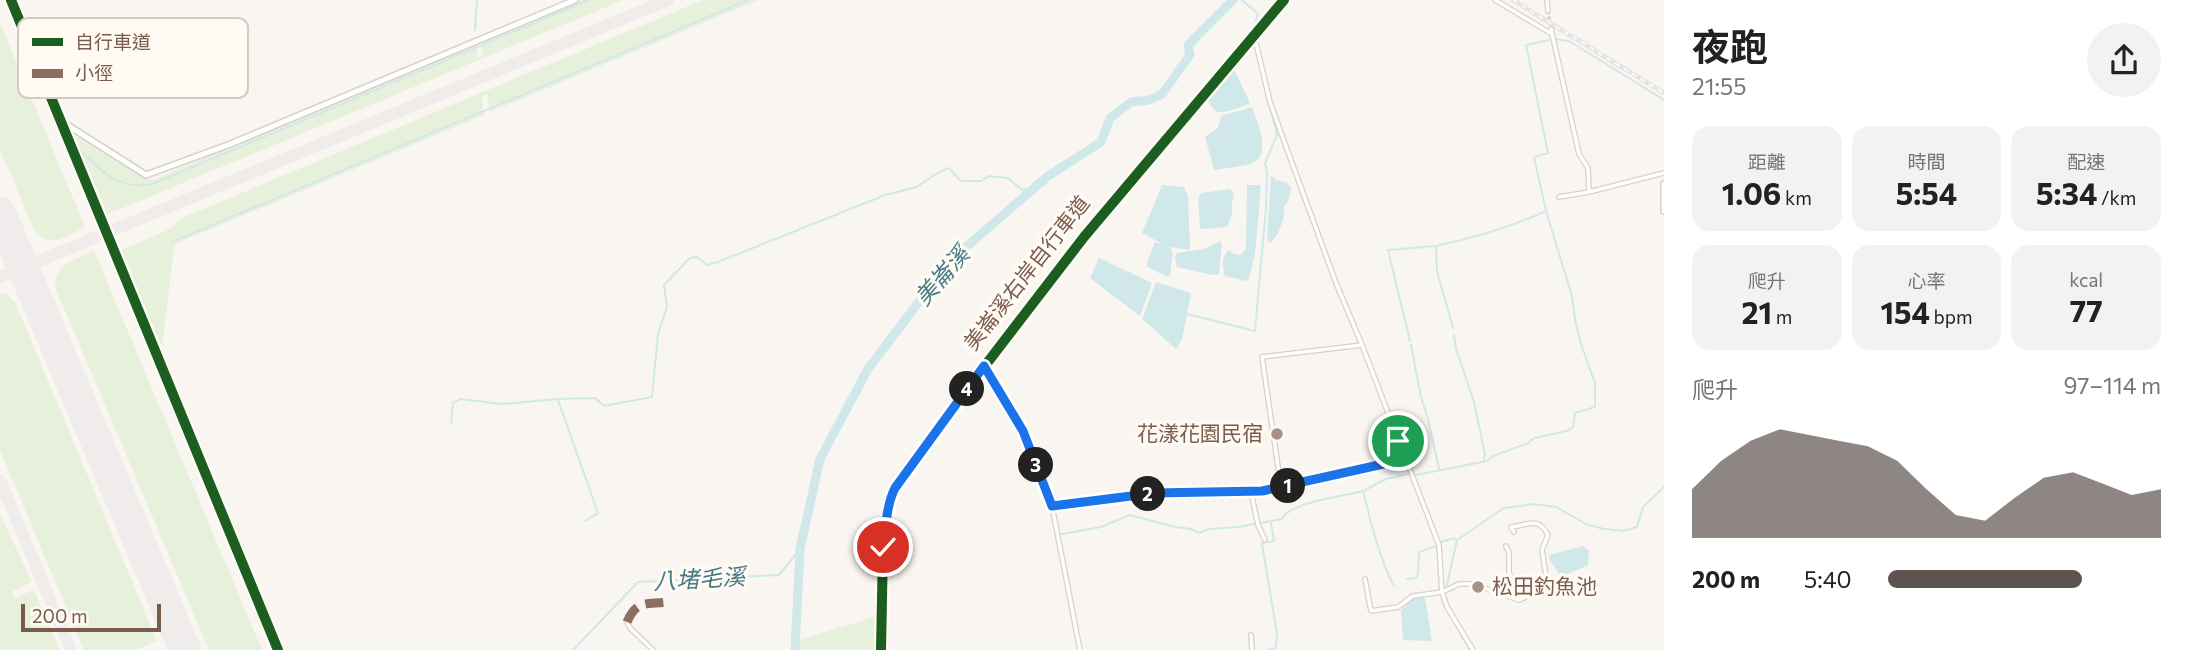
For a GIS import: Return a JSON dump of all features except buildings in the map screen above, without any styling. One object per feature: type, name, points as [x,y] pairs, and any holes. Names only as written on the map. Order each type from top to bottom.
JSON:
[{"type":"street","points":[[11,0],[18,18]]},
{"type":"street","points":[[61,121],[146,175],[228,145],[575,0]]},
{"type":"street","points":[[881,650],[883,547],[888,502],[908,469],[1084,237],[1284,0]]},
{"type":"street","points":[[1495,0],[1552,36],[1579,154],[1588,168],[1589,192]]},
{"type":"street","points":[[1547,0],[1548,11]]},
{"type":"street","points":[[1254,35],[1275,115],[1336,283],[1439,544],[1442,592],[1447,607],[1473,650]]},
{"type":"street","points":[[51,98],[99,218]]},
{"type":"street","points":[[1559,197],[1664,173]]},
{"type":"street","points":[[1664,184],[1664,211]]},
{"type":"street","points":[[113,253],[278,650]]},
{"type":"street","points":[[1281,487],[1262,357],[1362,345]]},
{"type":"street","points":[[984,366],[1023,431],[1052,506],[1080,650]]},
{"type":"street","points":[[1052,506],[1155,493],[1251,492],[1406,459]]},
{"type":"street","points":[[1251,492],[1258,525],[1265,540]]},
{"type":"street","points":[[1365,579],[1371,611],[1398,607],[1413,596],[1442,592],[1459,584],[1473,584],[1519,600],[1542,589],[1547,582],[1542,550],[1548,535],[1543,526],[1535,522],[1511,527],[1514,533]]},
{"type":"street","points":[[1506,546],[1509,553],[1509,573],[1524,598]]},
{"type":"street","points":[[627,622],[653,650]]},
{"type":"street","points":[[1251,635],[1252,650]]},
{"type":"green space","points":[[580,0],[623,0],[101,217],[70,140],[75,135],[146,178],[154,179],[476,44],[477,58],[483,56],[481,42]]},
{"type":"green space","points":[[703,0],[758,0],[490,112],[487,94],[482,96],[484,115],[177,243],[174,247],[162,349],[155,346],[116,252],[168,230],[184,217]]},
{"type":"green space","points":[[0,23],[18,66],[18,98],[31,98],[85,227],[58,239],[40,236],[34,230],[0,149]]},
{"type":"green space","points":[[94,251],[262,650],[209,650],[55,287],[63,267]]},
{"type":"green space","points":[[0,293],[7,294],[15,302],[157,641],[136,650],[84,650],[0,450]]},
{"type":"green space","points":[[0,514],[32,582],[12,591],[14,598],[34,590],[60,650],[0,650]]},
{"type":"green space","points":[[881,615],[879,650],[799,650],[801,639]]},
{"type":"water","points":[[1234,69],[1250,103],[1218,112],[1207,100]]},
{"type":"water","points":[[1252,107],[1262,140],[1260,156],[1247,165],[1214,170],[1205,137],[1218,128],[1221,116]]},
{"type":"water","points":[[1271,176],[1291,187],[1281,226],[1270,243],[1267,238]]},
{"type":"water","points":[[1162,185],[1184,187],[1188,196],[1190,250],[1169,247],[1173,253],[1170,275],[1167,277],[1146,266],[1155,242],[1164,245],[1142,233]]},
{"type":"water","points":[[1247,185],[1261,187],[1255,253],[1249,279],[1246,281],[1225,276],[1223,259],[1229,250],[1233,254],[1241,255],[1246,249]]},
{"type":"water","points":[[1230,189],[1234,194],[1227,227],[1200,228],[1198,199],[1201,193]]},
{"type":"water","points":[[1220,241],[1219,274],[1177,267],[1177,253],[1204,249]]},
{"type":"water","points":[[1099,258],[1152,283],[1140,316],[1090,278]]},
{"type":"water","points":[[1156,282],[1191,293],[1182,339],[1176,349],[1142,319]]},
{"type":"water","points":[[1583,546],[1589,551],[1588,565],[1561,577],[1549,559],[1550,555]]},
{"type":"water","points":[[1412,598],[1425,598],[1432,641],[1403,640],[1401,611]]},
{"type":"waterway","points":[[475,30],[477,0]]},
{"type":"waterway","points":[[80,150],[103,172],[121,182],[130,185],[152,184],[589,0]]},
{"type":"waterway","points":[[172,242],[748,0]]},
{"type":"waterway","name":"美崙溪","points":[[795,650],[800,549],[820,459],[868,369],[949,262],[1048,176],[1101,142],[1110,118],[1131,102],[1149,100],[1162,94],[1190,55],[1188,45],[1233,0]]},
{"type":"waterway","points":[[1242,0],[1258,14],[1256,29]]},
{"type":"waterway","points":[[1416,475],[1487,461],[1534,438],[1567,431],[1573,427],[1575,413],[1595,407],[1595,383],[1581,344],[1572,296],[1546,211],[1534,157],[1548,153],[1526,45],[1554,39],[1569,41],[1664,100]]},
{"type":"waterway","points":[[1187,314],[1255,331],[1266,208],[1265,163],[1277,135],[1254,42]]},
{"type":"waterway","points":[[451,424],[453,403],[460,399],[502,404],[595,398],[604,406],[652,397],[658,334],[667,307],[664,285],[690,258],[697,257],[707,265],[718,262],[885,195],[917,187],[949,168],[961,181],[981,181],[988,176],[1008,178],[1022,190],[1033,188]]},
{"type":"waterway","points":[[1453,328],[1437,271],[1436,246],[1491,232],[1544,212]]},
{"type":"waterway","points":[[1410,341],[1388,250],[1436,246]]},
{"type":"waterway","points":[[1454,335],[1474,402],[1484,459]]},
{"type":"waterway","points":[[1411,345],[1439,469]]},
{"type":"waterway","points":[[558,400],[598,513],[585,521]]},
{"type":"waterway","points":[[1394,586],[1380,552],[1363,491],[1386,479],[1409,474]]},
{"type":"waterway","points":[[1446,589],[1457,540],[1504,508],[1533,504],[1556,507],[1586,524],[1623,531],[1637,527],[1643,507],[1664,487]]},
{"type":"waterway","points":[[1062,534],[1101,527],[1130,515],[1199,533],[1209,529],[1282,519],[1287,513],[1306,504],[1363,491]]},
{"type":"waterway","points":[[1269,542],[1274,541],[1271,523]]},
{"type":"waterway","points":[[1441,542],[1454,538],[1456,540]]},
{"type":"waterway","points":[[1264,543],[1262,544],[1277,633],[1276,648],[1268,650]]},
{"type":"waterway","points":[[1407,579],[1416,578],[1418,574],[1419,552],[1436,546]]},
{"type":"waterway","name":"八堵毛溪","points":[[573,650],[638,582],[779,575],[800,549]]},
{"type":"waterway","points":[[1460,633],[1470,650]]},
{"type":"taxiway","points":[[0,277],[668,0]]},
{"type":"taxiway","points":[[0,480],[71,650]]},
{"type":"runway","points":[[0,213],[185,650]]},
{"type":"tunnel","points":[[1548,11],[1551,29]]},
{"type":"tunnel","points":[[99,218],[113,253]]},
{"type":"railway","points":[[1513,0],[1664,93]]},
{"type":"marked path","points":[[627,622],[639,606],[668,602]]},
{"type":"cycle path","points":[[11,0],[18,18]]},
{"type":"cycle path","name":"美崙溪右岸自行車道","points":[[881,650],[883,547],[888,502],[895,488],[1084,237],[1284,0]]},
{"type":"cycle path","points":[[51,98],[278,650]]},
{"type":"place","name":"花漾花園民宿","points":[[1277,434]]},
{"type":"place","name":"松田釣魚池","points":[[1478,587]]},
{"type":"route","points":[[883,547],[888,502],[895,488],[984,366],[1023,431],[1052,506],[1155,493],[1262,491],[1406,459],[1398,441]]}]
